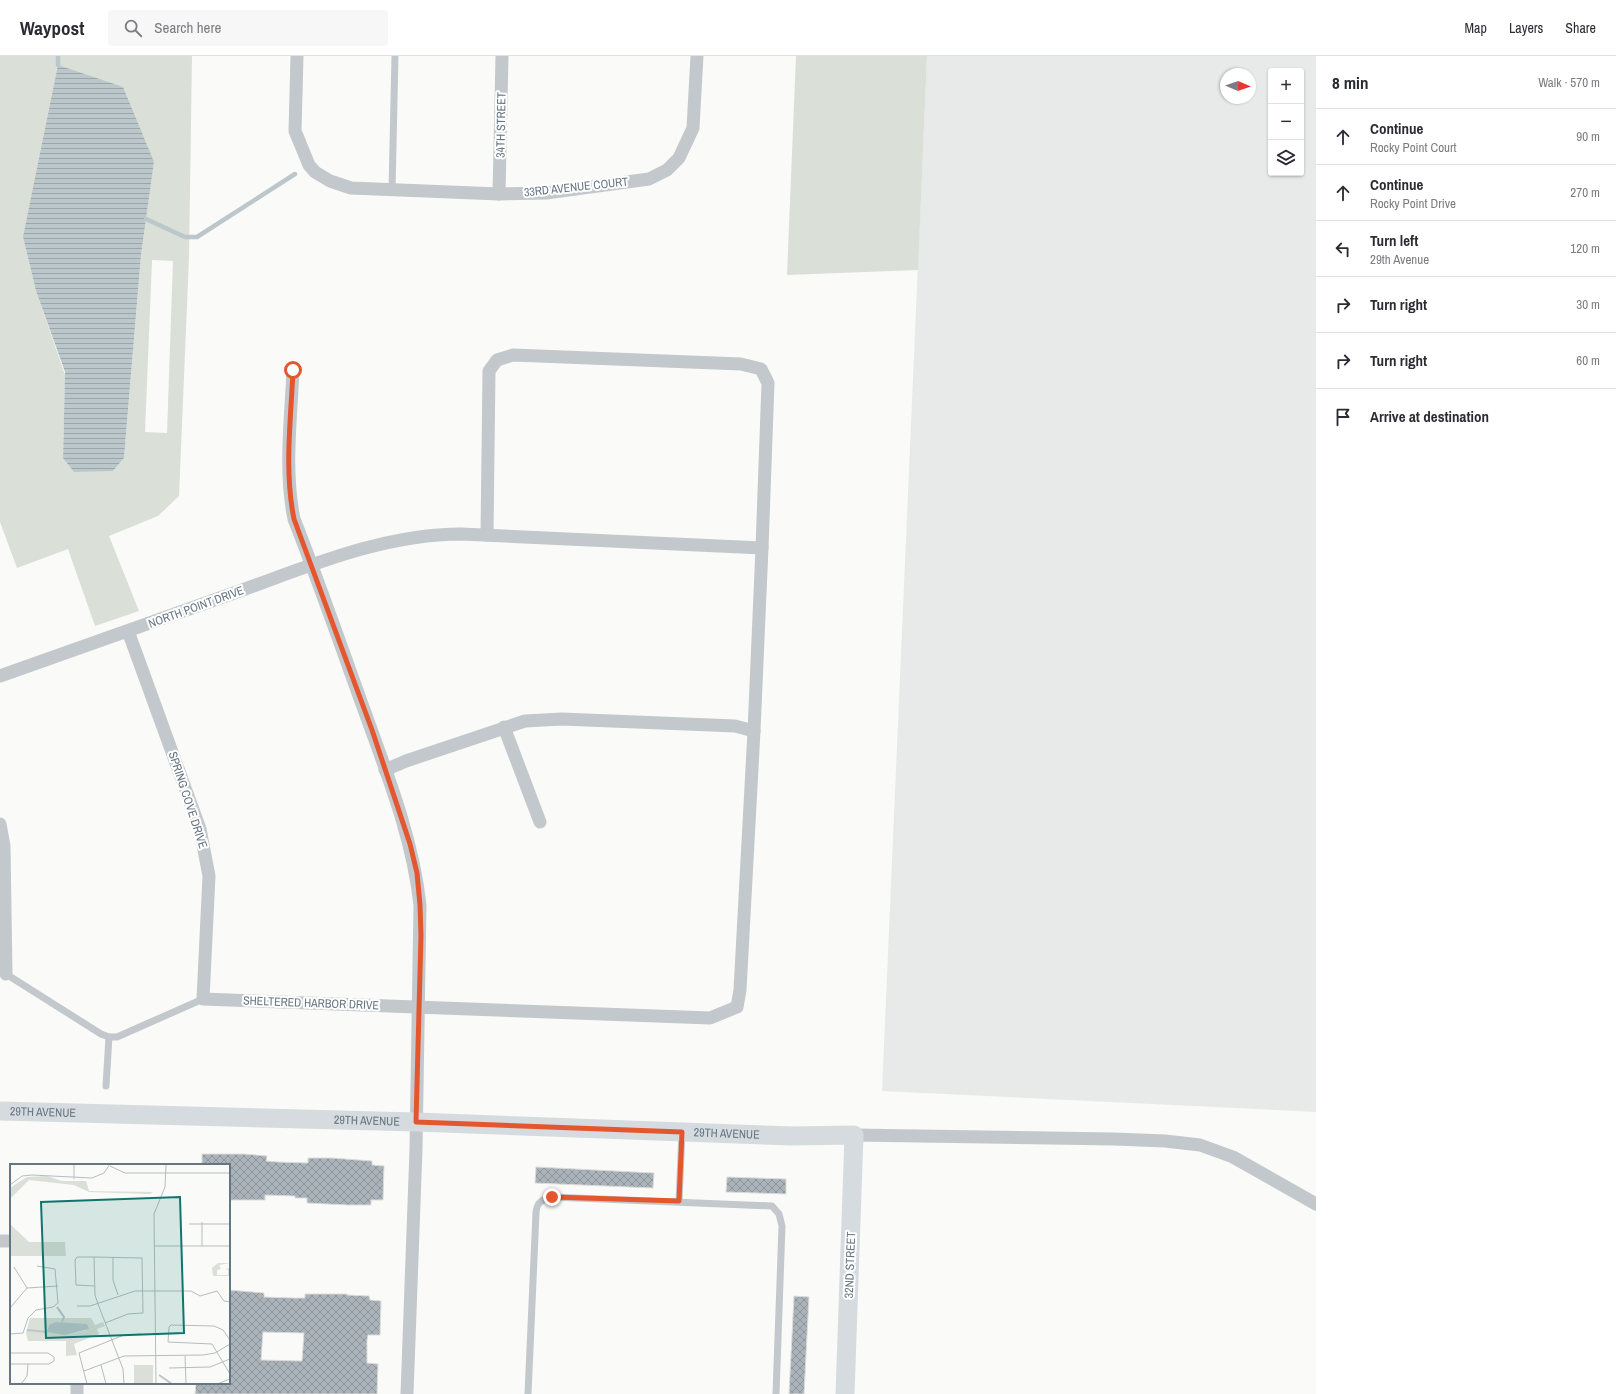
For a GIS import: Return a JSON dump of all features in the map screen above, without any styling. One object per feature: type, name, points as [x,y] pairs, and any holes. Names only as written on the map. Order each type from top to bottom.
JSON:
[{"type":"street","name":"33RD AVENUE COURT","points":[[298,56],[295,131],[309,165],[315,172],[330,181],[351,188],[392,191],[499,194],[546,193],[628,183],[649,179],[667,170],[679,158],[693,128],[697,56]]},
{"type":"street","name":"34TH STREET","points":[[499,194],[502,56]]},
{"type":"street","points":[[386,770],[504,727],[525,721],[562,719],[735,726],[754,731],[768,383],[761,369],[742,364],[513,355],[497,360],[489,371],[487,535]]},
{"type":"street","points":[[293,370],[289,495],[294,519],[386,770],[410,844],[417,873],[420,905],[419,1006],[407,1394]]},
{"type":"street","name":"NORTH POINT DRIVE","points":[[0,676],[312,565],[393,541],[437,534],[762,548]]},
{"type":"street","name":"SPRING COVE DRIVE","points":[[128,631],[200,829],[206,856],[209,876],[203,999]]},
{"type":"street","points":[[504,727],[540,822]]},
{"type":"street","name":"SHELTERED HARBOR DRIVE","points":[[203,999],[710,1018],[737,1007],[740,990],[754,731]]},
{"type":"street","points":[[0,824],[4,846],[6,974]]},
{"type":"street","name":"29TH AVENUE","points":[[0,1111],[416,1122],[792,1136],[854,1135]]},
{"type":"street","points":[[854,1135],[1114,1139],[1165,1141],[1200,1145],[1233,1157],[1316,1204]]},
{"type":"street","name":"32ND STREET","points":[[846,1394],[854,1135]]},
{"type":"lane","points":[[392,191],[395,56]]},
{"type":"lane","points":[[6,974],[101,1034],[109,1037],[117,1037],[203,999]]},
{"type":"lane","points":[[106,1086],[109,1037]]},
{"type":"lane","points":[[679,1201],[682,1132]]},
{"type":"lane","points":[[528,1394],[537,1204],[542,1200],[552,1197],[765,1204],[772,1206],[779,1214],[782,1226],[776,1394]]},
{"type":"shaded area","points":[[0,56],[192,56],[189,257],[179,496],[158,516],[109,536],[139,611],[95,626],[68,549],[17,568],[0,522]],"holes":[[[154,161],[141,255],[124,458],[113,471],[63,458],[65,375],[36,291],[23,237]],[[152,260],[173,261],[167,433],[145,432]]]},
{"type":"shaded area","points":[[796,56],[927,56],[918,270],[787,275]]},
{"type":"shaded area","points":[[927,56],[1316,56],[1316,1112],[882,1091]]},
{"type":"shaded area","points":[[58,65],[123,87],[154,162],[141,255],[124,458],[113,471],[74,472],[63,458],[65,372],[36,291],[23,237]]},
{"type":"building","points":[[202,1154],[244,1154],[267,1156],[266,1161],[278,1162],[308,1163],[308,1158],[372,1161],[372,1165],[384,1166],[383,1200],[371,1200],[371,1205],[348,1205],[307,1203],[307,1198],[265,1195],[265,1200],[230,1200],[230,1164],[202,1164]]},
{"type":"building","points":[[536,1167],[654,1173],[653,1188],[535,1183]]},
{"type":"building","points":[[727,1177],[786,1179],[786,1194],[726,1192]]},
{"type":"building","points":[[230,1290],[264,1293],[264,1297],[305,1298],[305,1294],[347,1294],[369,1296],[370,1300],[381,1301],[380,1335],[368,1335],[367,1340],[367,1363],[378,1364],[377,1394],[195,1394],[196,1384],[230,1384]],"holes":[[[263,1332],[304,1333],[302,1361],[261,1360]]]},
{"type":"building","points":[[794,1296],[809,1297],[804,1394],[789,1394]]},
{"type":"waterway","points":[[58,56],[58,65]]},
{"type":"waterway","points":[[146,219],[185,237],[197,237],[295,174]]},
{"type":"route","points":[[293,370],[288,474],[289,495],[294,519],[386,770],[410,844],[417,873],[421,936],[416,1122],[682,1132],[679,1201],[552,1197]]}]
